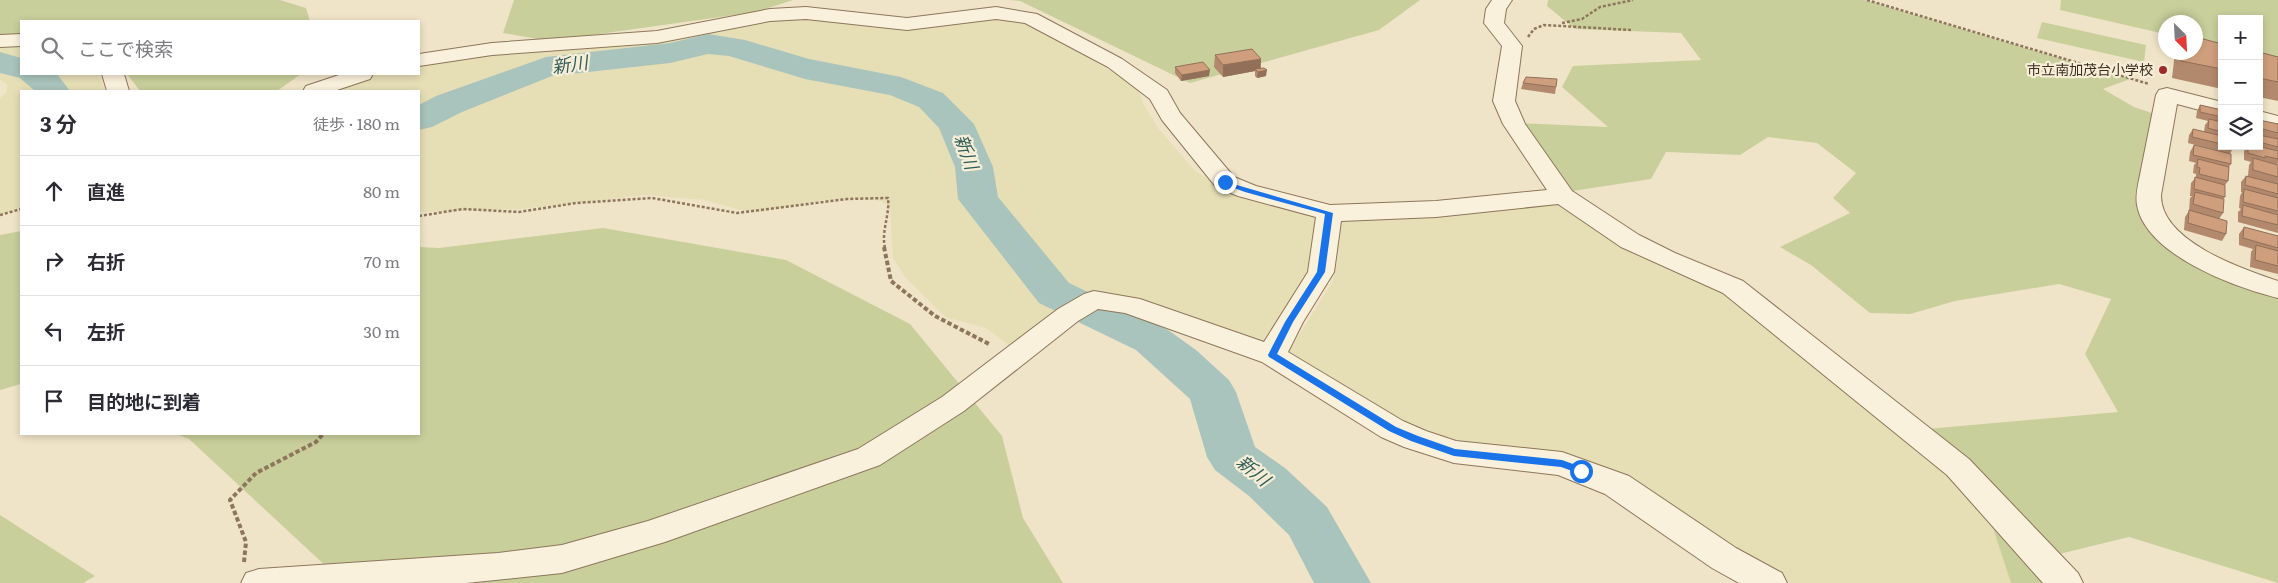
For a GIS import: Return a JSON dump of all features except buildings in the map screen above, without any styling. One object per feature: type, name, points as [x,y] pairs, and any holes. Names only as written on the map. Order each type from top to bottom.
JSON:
[{"type":"street","points":[[1502,0],[1496,9],[1494,23],[1512,46],[1504,101],[1514,124],[1563,196],[1630,240],[1666,259],[1733,287],[1889,414],[1958,467],[2065,583]]},
{"type":"street","points":[[420,60],[492,48],[657,37],[770,15],[806,13],[907,24],[996,13],[1030,18],[1115,63],[1159,95],[1170,115],[1204,159],[1225,182],[1248,191],[1329,213],[1390,212],[1563,196]]},
{"type":"street","points":[[0,41],[20,40]]},
{"type":"street","points":[[113,75],[118,90]]},
{"type":"street","points":[[317,90],[359,75]]},
{"type":"street","points":[[2218,108],[2167,95],[2150,190],[2151,214],[2166,234],[2194,255],[2236,275],[2278,290]]},
{"type":"street","points":[[2263,119],[2278,123]]},
{"type":"street","points":[[1272,355],[1289,322],[1321,272],[1329,213]]},
{"type":"street","points":[[251,575],[507,566],[562,559],[653,533],[869,457],[953,404],[1068,314],[1094,300],[1130,305],[1272,355],[1392,429],[1415,439],[1454,452],[1562,464],[1617,485],[1724,558],[1769,583]]},
{"type":"path","points":[[1509,67],[1534,29],[1582,19],[1587,13],[1604,3],[1626,3],[1633,0]]},
{"type":"path","points":[[1867,0],[2159,87],[2167,95]]},
{"type":"path","points":[[1556,24],[1631,30]]},
{"type":"path","points":[[420,216],[463,209],[519,212],[576,203],[652,198],[737,213],[847,199],[888,198],[889,207],[883,240],[890,281],[935,316],[1015,356]]},
{"type":"path","points":[[0,215],[20,209]]},
{"type":"path","points":[[251,575],[246,542],[230,500],[256,473],[316,442],[322,435]]},
{"type":"shaded area","points":[[780,16],[905,26],[987,18],[1016,19],[1031,24],[1131,83],[1139,92],[1144,105],[1158,128],[1195,171],[1224,188],[1314,214],[1319,219],[1310,273],[1266,340],[1253,344],[1102,299],[1011,347],[986,328],[945,317],[906,278],[893,258],[890,207],[881,201],[863,199],[823,200],[761,212],[745,211],[704,200],[645,195],[521,209],[420,212],[420,90],[318,90],[369,75],[420,75],[420,63],[444,57],[509,51]]},
{"type":"shaded area","points":[[20,43],[20,75],[99,75],[105,90],[20,90],[20,207],[0,215],[0,98],[7,92],[7,84],[0,80],[0,46]]},
{"type":"shaded area","points":[[1564,203],[1727,287],[1986,507],[2011,583],[1791,583],[1563,454],[1448,440],[1426,434],[1289,351],[1333,281],[1338,222],[1344,219]]},
{"type":"green space","points":[[0,0],[280,0],[306,8],[310,20],[20,20],[20,35],[0,36]]},
{"type":"green space","points":[[514,0],[793,0],[756,12],[549,41],[503,33]]},
{"type":"green space","points":[[1009,0],[1420,0],[1379,30],[1190,83],[1020,1]]},
{"type":"green space","points":[[1548,0],[1864,0],[2130,79],[2103,89],[2134,107],[2155,114],[2140,210],[2278,298],[2278,583],[2129,537],[2047,557],[1915,430],[2118,412],[2085,354],[2111,299],[2059,284],[1955,301],[1910,314],[1870,313],[1811,265],[1780,247],[1850,213],[1833,198],[1856,173],[1817,143],[1768,137],[1740,155],[1666,152],[1651,179],[1566,192],[1519,123],[1608,127],[1562,87],[1573,66],[1701,60],[1681,33],[1575,29],[1547,6]]},
{"type":"green space","points":[[2061,0],[2278,0],[2278,58],[2263,55],[2263,15],[2218,15],[2218,45],[2203,42],[2203,15],[2158,15],[2158,32],[2060,10]]},
{"type":"green space","points":[[2042,22],[2146,45],[2144,62],[2037,38]]},
{"type":"green space","points":[[128,75],[300,75],[278,90],[139,90]]},
{"type":"green space","points":[[603,228],[786,260],[910,324],[1002,436],[1023,518],[1063,583],[344,583],[189,439],[179,435],[420,435],[420,247],[439,248]]},
{"type":"green space","points":[[20,231],[20,384],[0,390],[0,235]]},
{"type":"green space","points":[[1986,507],[2055,583],[2011,583]]},
{"type":"green space","points":[[0,515],[95,576],[83,583],[0,583]]},
{"type":"waterway","name":"新川","points":[[420,118],[449,104],[546,67],[670,53],[708,44],[733,47],[805,69],[851,76],[901,87],[931,100],[956,124],[974,167],[978,199],[1054,293],[1152,340],[1179,361],[1212,392],[1233,457],[1267,482],[1308,521],[1343,583]]},
{"type":"waterway","name":"新川","points":[[0,62],[20,68]]},
{"type":"waterway","name":"新川","points":[[37,75],[52,90]]},
{"type":"place","name":"市立南加茂台小学校","points":[[2163,70]]},
{"type":"route","points":[[1225,182],[1248,191],[1329,213],[1321,272],[1289,322],[1272,355],[1392,429],[1415,439],[1454,452],[1562,464],[1581,471]]}]
